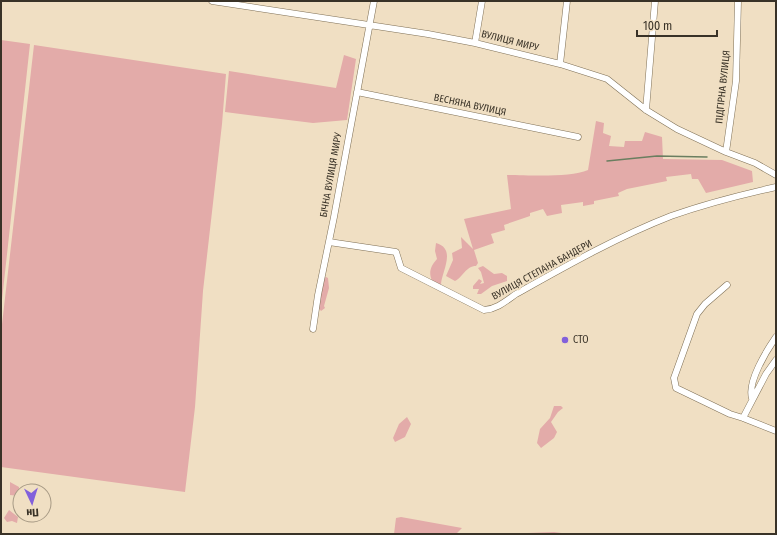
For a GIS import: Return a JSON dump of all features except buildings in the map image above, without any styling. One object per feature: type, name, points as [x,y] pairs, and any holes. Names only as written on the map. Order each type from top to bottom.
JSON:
[{"type":"street","name":"ВУЛИЦЯ МИРУ","points":[[212,1],[257,4],[475,43],[560,64],[607,79],[646,110],[677,129],[775,174]]},
{"type":"street","name":"БІЧНА ВУЛИЦЯ МИРУ","points":[[313,329],[364,48],[374,1]]},
{"type":"street","points":[[475,43],[482,1]]},
{"type":"street","points":[[560,64],[567,1]]},
{"type":"street","points":[[646,110],[655,1]]},
{"type":"street","name":"ПІДГІРНА ВУЛИЦЯ","points":[[726,152],[736,81],[738,1]]},
{"type":"street","name":"ВЕСНЯНА ВУЛИЦЯ","points":[[357,92],[578,137]]},
{"type":"street","name":"ВУЛИЦЯ СТЕПАНА БАНДЕРИ","points":[[329,242],[396,252],[401,268],[484,310],[491,309],[502,304],[516,294],[597,250],[670,217],[710,203],[776,187]]},
{"type":"street","points":[[728,285],[704,304],[697,314],[674,378],[676,388],[704,403],[776,432]]},
{"type":"street","points":[[752,398],[751,393],[756,374],[776,337]]},
{"type":"street","points":[[743,418],[752,398],[776,360]]},
{"type":"shaded area","points":[[1,40],[30,44],[1,309]]},
{"type":"shaded area","points":[[34,45],[226,74],[222,124],[203,291],[195,407],[185,492],[1,467],[1,333]]},
{"type":"shaded area","points":[[344,55],[356,59],[347,120],[313,123],[225,112],[229,71],[336,88]]},
{"type":"shaded area","points":[[596,121],[604,123],[603,133],[611,136],[609,146],[624,147],[625,141],[642,141],[645,132],[662,137],[663,159],[722,160],[752,171],[753,182],[706,193],[698,179],[692,179],[691,174],[666,177],[667,181],[627,189],[618,193],[619,196],[594,201],[594,204],[583,206],[583,202],[561,205],[562,213],[547,216],[543,209],[530,213],[530,216],[504,225],[505,230],[491,234],[494,243],[474,250],[478,263],[476,266],[473,266],[467,270],[458,279],[455,281],[446,276],[453,260],[452,253],[462,248],[461,237],[473,249],[464,219],[511,209],[507,175],[560,175],[580,173],[588,170]]},
{"type":"shaded area","points":[[436,243],[442,246],[446,251],[447,256],[441,286],[437,290],[430,274],[430,270],[437,259],[435,251]]},
{"type":"shaded area","points":[[483,266],[494,274],[502,273],[507,276],[507,281],[492,286],[481,294],[477,294],[479,289],[473,289],[473,286],[479,279],[482,281],[480,284],[484,283],[481,272],[478,268]]},
{"type":"shaded area","points":[[324,278],[328,278],[329,288],[324,306],[325,308],[321,311],[318,307]]},
{"type":"shaded area","points":[[554,406],[561,406],[563,408],[551,422],[557,432],[554,438],[541,448],[537,443],[540,429],[550,418]]},
{"type":"shaded area","points":[[407,417],[411,424],[405,437],[395,442],[393,438],[399,424]]},
{"type":"shaded area","points":[[10,482],[12,483],[12,495],[10,495]]},
{"type":"shaded area","points":[[9,510],[12,512],[12,521],[7,522],[4,518]]},
{"type":"shaded area","points":[[401,517],[462,528],[457,533],[463,534],[394,534],[396,518]]},
{"type":"shaded area","points":[[554,532],[569,534],[500,534]]},
{"type":"waterway","points":[[607,161],[657,156],[707,157]]},
{"type":"place","name":"СТО","points":[[565,340]]}]
